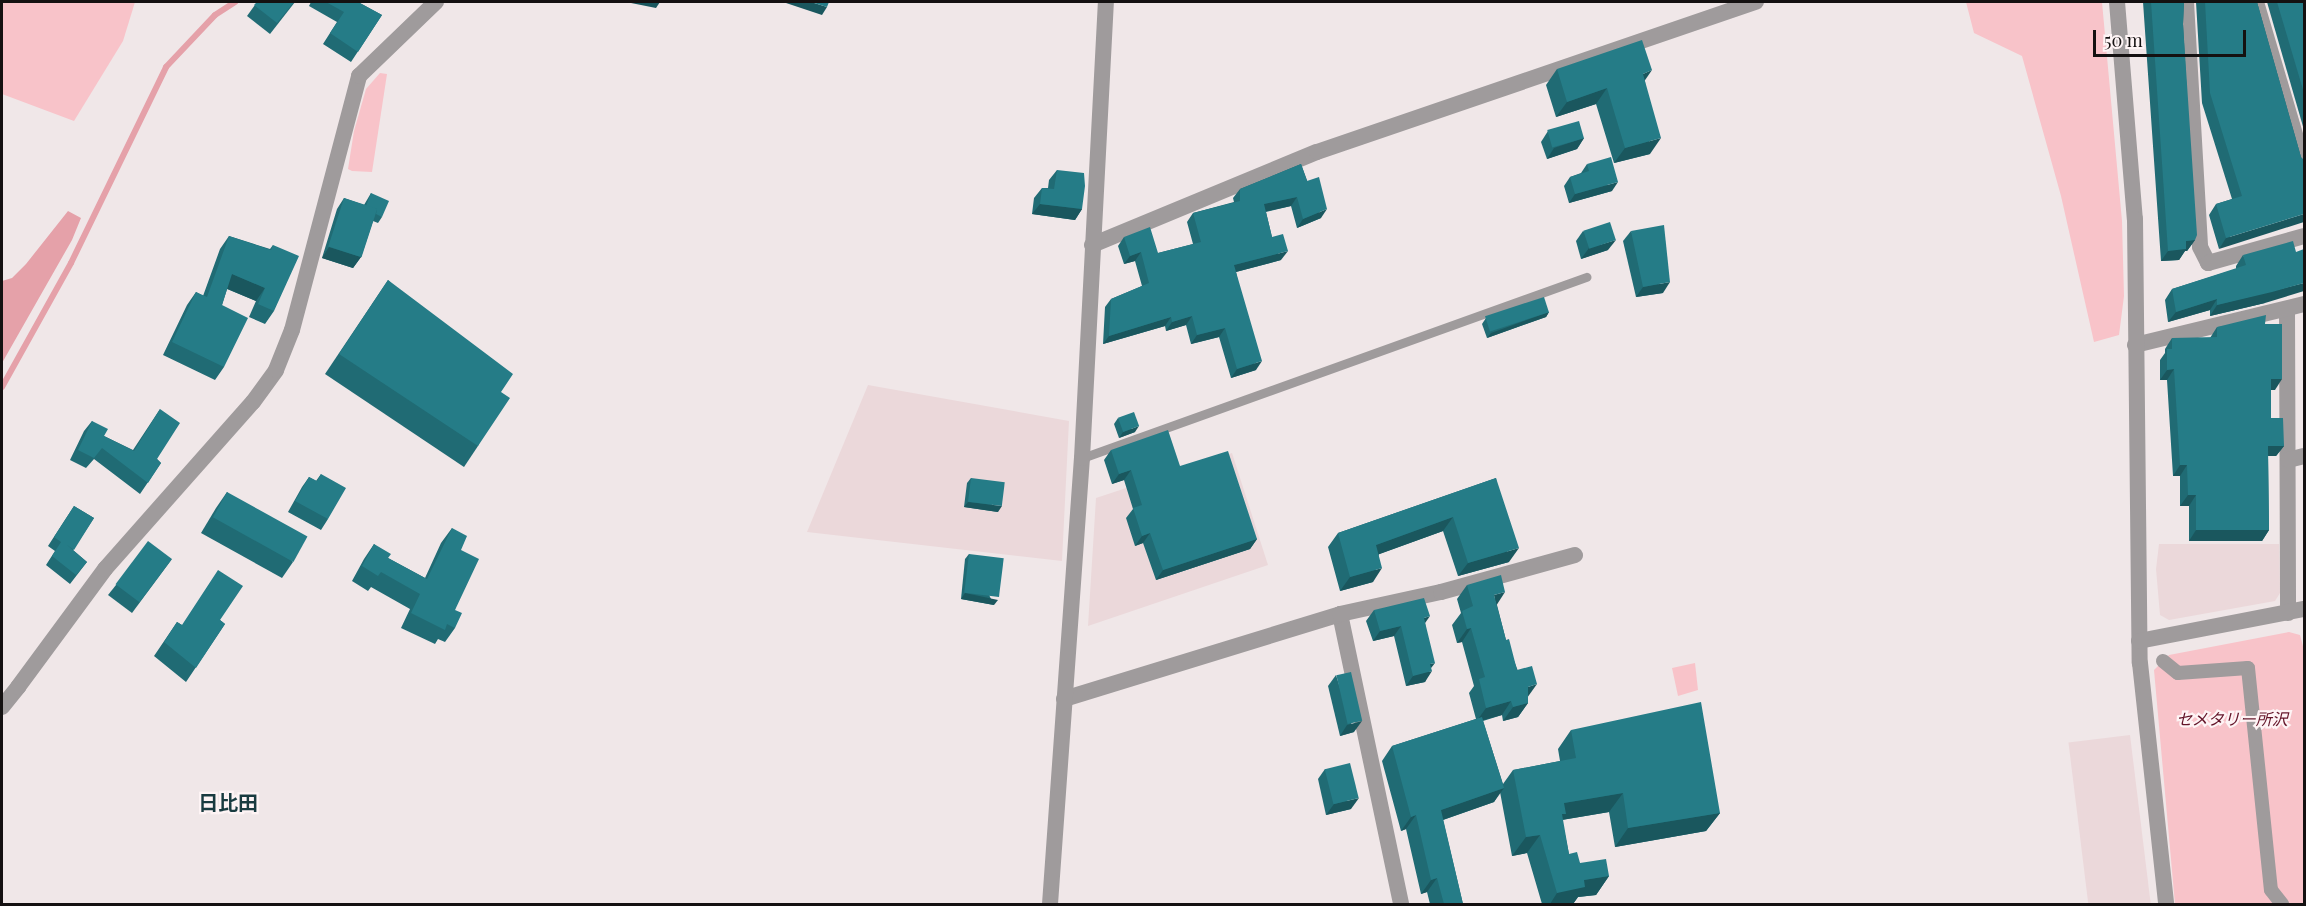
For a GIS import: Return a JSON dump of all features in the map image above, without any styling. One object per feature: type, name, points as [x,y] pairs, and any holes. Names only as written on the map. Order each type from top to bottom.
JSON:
[{"type":"street","points":[[2,707],[105,569],[253,402],[276,370],[292,330],[359,75],[436,2]]},
{"type":"street","points":[[1050,904],[1082,458],[1106,2]]},
{"type":"street","points":[[1092,245],[1317,152],[1756,2]]},
{"type":"street","points":[[2117,2],[2135,219],[2139,641],[2166,904]]},
{"type":"street","points":[[2186,2],[2200,247],[2208,262],[2304,236]]},
{"type":"street","points":[[2256,2],[2304,165]]},
{"type":"street","points":[[2135,345],[2304,304]]},
{"type":"street","points":[[2287,309],[2296,458],[2288,613]]},
{"type":"street","points":[[1064,699],[1340,614],[1441,592],[1575,555]]},
{"type":"street","points":[[2139,641],[2304,609]]},
{"type":"street","points":[[1340,614],[1401,904]]},
{"type":"street","points":[[2163,661],[2178,673],[2248,668],[2271,890],[2282,904]]},
{"type":"lane","points":[[1082,458],[1586,277]]},
{"type":"shaded area","points":[[68,211],[81,218],[72,240],[2,363],[2,281],[12,278],[26,264]]},
{"type":"shaded area","points":[[868,385],[1069,421],[1062,561],[807,532]]},
{"type":"shaded area","points":[[1232,453],[1268,565],[1088,626],[1096,498]]},
{"type":"shaded area","points":[[2159,544],[2279,544],[2280,593],[2275,601],[2169,620],[2160,615],[2156,569]]},
{"type":"shaded area","points":[[2130,735],[2151,904],[2088,904],[2068,743]]},
{"type":"green space","points":[[2,2],[135,2],[123,41],[74,121],[2,94]]},
{"type":"green space","points":[[1966,2],[2102,2],[2122,221],[2124,296],[2119,335],[2094,342],[2061,196],[2022,56],[1974,33]]},
{"type":"green space","points":[[380,73],[387,74],[372,172],[352,171],[348,169],[354,131],[366,89]]},
{"type":"green space","name":"セメタリー所沢","points":[[2289,632],[2300,635],[2304,650],[2304,904],[2175,904],[2154,670],[2169,655]]},
{"type":"green space","points":[[1695,663],[1698,690],[1678,696],[1672,668]]},
{"type":"building","points":[[257,2],[294,2],[277,23],[254,5]]},
{"type":"building","points":[[326,2],[358,2],[382,15],[358,52],[330,33],[344,12]]},
{"type":"building","points":[[811,2],[829,2],[827,7]]},
{"type":"building","points":[[2151,2],[2184,2],[2183,24],[2197,235],[2195,240],[2186,241],[2186,249],[2168,251]]},
{"type":"building","points":[[2205,2],[2257,2],[2301,157],[2304,160],[2304,214],[2226,238],[2216,204],[2242,196],[2210,93]]},
{"type":"building","points":[[2277,2],[2304,2],[2304,93]]},
{"type":"building","points":[[1642,40],[1652,70],[1643,74],[1661,138],[1625,148],[1607,88],[1567,102],[1557,69]]},
{"type":"building","points":[[1579,121],[1584,138],[1552,147],[1547,130]]},
{"type":"building","points":[[1611,157],[1618,182],[1575,194],[1570,177],[1589,171],[1587,164]]},
{"type":"building","points":[[1301,164],[1307,181],[1319,177],[1327,209],[1303,219],[1297,197],[1264,204],[1272,237],[1283,234],[1288,251],[1234,265],[1262,361],[1237,369],[1225,328],[1197,335],[1192,316],[1172,322],[1171,317],[1109,336],[1111,299],[1149,283],[1141,252],[1130,256],[1124,237],[1150,227],[1158,253],[1201,242],[1193,213],[1240,201],[1240,189]]},
{"type":"building","points":[[1057,170],[1084,173],[1082,209],[1040,204],[1042,188],[1054,189]]},
{"type":"building","points":[[371,193],[389,201],[382,217],[376,214],[377,209],[366,206]]},
{"type":"building","points":[[344,198],[377,209],[362,257],[328,247]]},
{"type":"building","points":[[1610,222],[1616,240],[1589,249],[1583,231]]},
{"type":"building","points":[[1664,225],[1670,282],[1643,287],[1631,231]]},
{"type":"building","points":[[229,236],[271,250],[273,245],[299,256],[274,311],[258,304],[265,288],[232,274],[222,305],[248,318],[224,367],[172,342],[196,292],[207,297]]},
{"type":"building","points":[[2293,241],[2296,252],[2304,249],[2304,283],[2217,305],[2217,299],[2176,312],[2172,289],[2246,265],[2243,255]]},
{"type":"building","points":[[388,280],[513,374],[501,392],[510,398],[478,446],[339,354]]},
{"type":"building","points":[[1544,297],[1549,312],[1490,331],[1485,316]]},
{"type":"building","points":[[2266,315],[2265,324],[2282,324],[2282,379],[2271,379],[2271,418],[2283,418],[2284,446],[2268,446],[2269,530],[2196,530],[2196,495],[2188,495],[2187,465],[2180,465],[2174,369],[2167,370],[2167,349],[2172,349],[2172,338],[2217,337],[2217,327]]},
{"type":"building","points":[[160,409],[180,423],[157,459],[161,463],[148,483],[102,448],[94,458],[78,450],[92,421],[108,429],[104,436],[134,451]]},
{"type":"building","points":[[1134,412],[1139,426],[1123,432],[1118,418]]},
{"type":"building","points":[[1168,430],[1180,466],[1228,451],[1257,539],[1163,570],[1150,533],[1142,536],[1133,508],[1142,505],[1131,470],[1119,474],[1111,450]]},
{"type":"building","points":[[321,474],[346,488],[328,519],[295,501],[309,477],[317,481]]},
{"type":"building","points":[[971,478],[1005,482],[1002,506],[968,502]]},
{"type":"building","points":[[1496,478],[1519,548],[1468,563],[1453,517],[1376,545],[1382,568],[1350,577],[1338,533]]},
{"type":"building","points":[[227,492],[307,537],[293,562],[213,517]]},
{"type":"building","points":[[74,506],[94,518],[74,550],[67,545],[87,562],[76,575],[52,556],[61,542],[54,537]]},
{"type":"building","points":[[452,528],[467,536],[461,550],[479,559],[455,610],[462,613],[455,628],[447,624],[445,630],[411,613],[420,594],[381,572],[378,576],[362,566],[374,544],[391,554],[388,558],[427,579]]},
{"type":"building","points":[[148,541],[172,559],[139,602],[116,584]]},
{"type":"building","points":[[969,554],[1004,558],[999,597],[964,593]]},
{"type":"building","points":[[218,570],[243,586],[220,620],[225,624],[196,668],[164,642],[177,622],[182,625]]},
{"type":"building","points":[[1501,575],[1505,592],[1494,595],[1506,640],[1509,639],[1517,670],[1532,666],[1537,684],[1528,687],[1528,703],[1513,707],[1511,701],[1486,708],[1479,679],[1485,677],[1471,628],[1467,629],[1462,611],[1473,606],[1467,585]]},
{"type":"building","points":[[1424,598],[1430,616],[1424,618],[1435,663],[1430,664],[1432,671],[1413,676],[1401,626],[1380,631],[1374,610]]},
{"type":"building","points":[[1351,672],[1362,721],[1348,724],[1336,675]]},
{"type":"building","points":[[1701,702],[1720,813],[1628,828],[1623,793],[1564,803],[1566,814],[1562,814],[1569,854],[1577,852],[1580,863],[1606,859],[1609,876],[1584,880],[1585,887],[1557,893],[1540,835],[1526,837],[1513,770],[1576,758],[1571,730]]},
{"type":"building","points":[[1482,717],[1504,788],[1441,810],[1463,904],[1444,904],[1437,878],[1431,880],[1416,815],[1411,817],[1392,746]]},
{"type":"building","points":[[1350,763],[1359,798],[1333,804],[1325,769]]},
{"type":"waterway","points":[[2,387],[71,263],[166,67],[215,15],[235,2]]},
{"type":"district","name":"日比田","points":[[228,801]]}]
